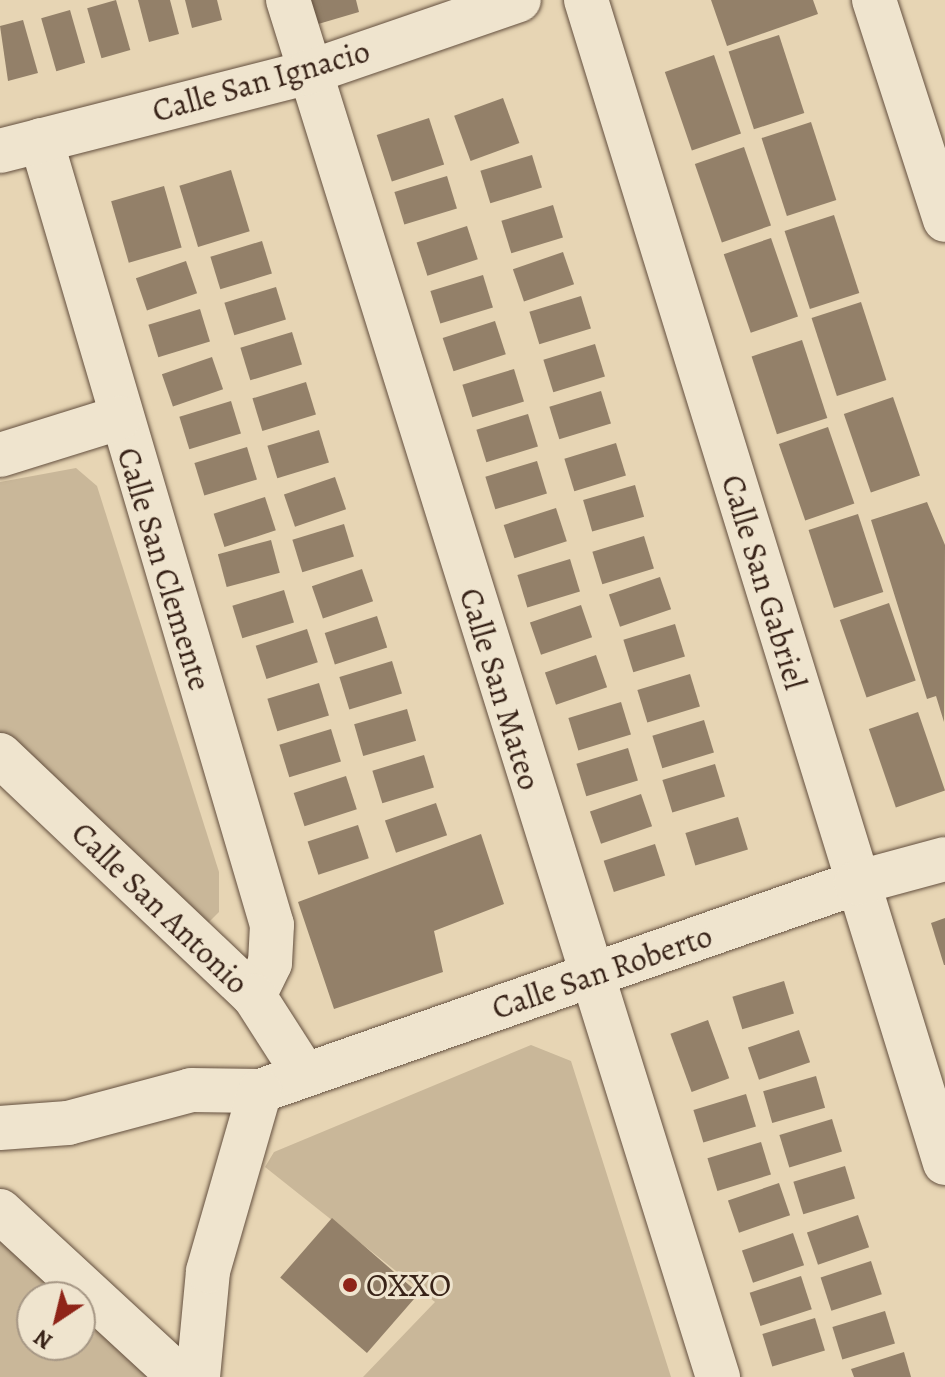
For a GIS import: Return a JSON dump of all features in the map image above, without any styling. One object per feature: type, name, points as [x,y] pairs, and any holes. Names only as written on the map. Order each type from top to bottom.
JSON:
[{"type":"street","name":"Calle San Mateo","points":[[288,0],[307,73],[718,1377]]},
{"type":"street","name":"Calle San Ignacio","points":[[20,145],[307,73],[519,0]]},
{"type":"street","name":"Calle San Gabriel","points":[[586,0],[856,883],[945,1163]]},
{"type":"street","points":[[874,0],[945,220]]},
{"type":"street","name":"Calle San Clemente","points":[[20,145],[119,418],[272,925],[270,963],[254,996]]},
{"type":"street","points":[[0,455],[119,418]]},
{"type":"street","name":"Calle San Antonio","points":[[0,755],[254,996],[304,1074]]},
{"type":"street","name":"Calle San Roberto","points":[[0,1128],[68,1123],[191,1090],[260,1091],[856,883],[945,859]]},
{"type":"street","points":[[198,1377],[208,1271],[260,1091]]},
{"type":"street","points":[[0,1211],[180,1377]]},
{"type":"shaded area","points":[[76,468],[97,486],[219,872],[219,912],[203,928],[0,740],[0,482]]},
{"type":"shaded area","points":[[531,1045],[571,1061],[671,1377],[363,1377],[435,1302],[265,1167],[274,1152]]},
{"type":"shaded area","points":[[0,1211],[76,1281],[16,1281],[16,1361],[96,1361],[96,1300],[180,1377],[0,1377]]},
{"type":"building","points":[[116,0],[130,50],[101,58],[87,8]]},
{"type":"building","points":[[138,0],[170,0],[179,34],[149,42]]},
{"type":"building","points":[[185,0],[217,0],[222,20],[192,28]]},
{"type":"building","points":[[300,0],[356,0],[359,12],[308,27]]},
{"type":"building","points":[[711,0],[813,0],[818,14],[727,46]]},
{"type":"building","points":[[70,10],[85,63],[56,71],[41,18]]},
{"type":"building","points":[[23,20],[38,73],[8,81],[0,26]]},
{"type":"building","points":[[779,35],[804,113],[754,129],[729,51]]},
{"type":"building","points":[[714,55],[741,133],[692,150],[665,72]]},
{"type":"building","points":[[503,98],[519,143],[471,161],[454,116]]},
{"type":"building","points":[[429,118],[444,165],[392,182],[377,135]]},
{"type":"building","points":[[811,122],[836,200],[787,216],[762,138]]},
{"type":"building","points":[[744,147],[771,225],[722,242],[695,164]]},
{"type":"building","points":[[532,155],[542,188],[490,203],[480,171]]},
{"type":"building","points":[[231,170],[250,231],[198,247],[179,186]]},
{"type":"building","points":[[447,176],[457,209],[404,225],[394,192]]},
{"type":"building","points":[[164,186],[182,248],[129,263],[111,201]]},
{"type":"building","points":[[553,205],[563,238],[511,253],[501,221]]},
{"type":"building","points":[[834,215],[859,293],[810,309],[785,231]]},
{"type":"building","points":[[467,226],[478,259],[427,276],[417,242]]},
{"type":"building","points":[[771,238],[798,316],[751,333],[724,254]]},
{"type":"building","points":[[262,241],[272,274],[220,289],[210,257]]},
{"type":"building","points":[[563,252],[574,284],[524,301],[513,269]]},
{"type":"building","points":[[186,261],[197,293],[147,310],[136,278]]},
{"type":"building","points":[[483,275],[493,308],[440,324],[430,291]]},
{"type":"building","points":[[276,287],[286,320],[234,335],[224,303]]},
{"type":"building","points":[[581,296],[591,329],[539,344],[529,312]]},
{"type":"building","points":[[861,302],[886,380],[837,396],[812,318]]},
{"type":"building","points":[[200,309],[210,342],[158,357],[148,325]]},
{"type":"building","points":[[495,321],[506,354],[454,371],[443,338]]},
{"type":"building","points":[[292,332],[302,365],[250,380],[240,348]]},
{"type":"building","points":[[802,340],[827,418],[777,434],[752,356]]},
{"type":"building","points":[[595,344],[605,377],[553,392],[543,360]]},
{"type":"building","points":[[212,357],[223,389],[173,406],[162,374]]},
{"type":"building","points":[[514,369],[524,402],[472,417],[462,385]]},
{"type":"building","points":[[306,382],[316,415],[262,431],[252,398]]},
{"type":"building","points":[[601,391],[611,424],[559,439],[549,407]]},
{"type":"building","points":[[893,397],[920,475],[871,492],[844,414]]},
{"type":"building","points":[[231,401],[241,434],[189,449],[179,417]]},
{"type":"building","points":[[528,414],[538,447],[486,462],[476,430]]},
{"type":"building","points":[[828,427],[854,504],[805,521],[779,444]]},
{"type":"building","points":[[319,430],[329,463],[277,478],[267,446]]},
{"type":"building","points":[[616,443],[626,476],[574,491],[564,459]]},
{"type":"building","points":[[247,447],[257,480],[204,496],[194,463]]},
{"type":"building","points":[[537,461],[547,494],[495,509],[485,477]]},
{"type":"building","points":[[335,477],[346,509],[295,527],[284,495]]},
{"type":"building","points":[[635,485],[644,517],[592,532],[583,500]]},
{"type":"building","points":[[265,497],[276,530],[224,547],[214,514]]},
{"type":"building","points":[[927,502],[945,545],[944,722],[936,696],[927,699],[871,520]]},
{"type":"building","points":[[556,508],[567,541],[515,558],[504,525]]},
{"type":"building","points":[[858,514],[883,592],[834,608],[809,530]]},
{"type":"building","points":[[344,524],[354,557],[302,572],[292,540]]},
{"type":"building","points":[[644,536],[654,569],[602,584],[592,552]]},
{"type":"building","points":[[271,540],[280,573],[227,587],[218,554]]},
{"type":"building","points":[[570,559],[580,592],[527,608],[517,575]]},
{"type":"building","points":[[362,569],[373,601],[323,618],[312,586]]},
{"type":"building","points":[[660,577],[671,609],[620,627],[609,595]]},
{"type":"building","points":[[284,590],[294,623],[242,638],[232,606]]},
{"type":"building","points":[[889,603],[916,681],[867,697],[840,620]]},
{"type":"building","points":[[581,605],[592,637],[541,655],[530,623]]},
{"type":"building","points":[[377,616],[387,647],[335,664],[325,633]]},
{"type":"building","points":[[675,624],[685,657],[633,672],[623,640]]},
{"type":"building","points":[[307,629],[318,662],[266,679],[256,646]]},
{"type":"building","points":[[596,655],[607,687],[556,705],[545,673]]},
{"type":"building","points":[[392,661],[402,694],[349,710],[339,677]]},
{"type":"building","points":[[690,674],[700,707],[647,723],[637,690]]},
{"type":"building","points":[[319,683],[329,716],[277,731],[267,699]]},
{"type":"building","points":[[621,702],[631,735],[578,751],[568,718]]},
{"type":"building","points":[[407,709],[416,741],[363,756],[354,724]]},
{"type":"building","points":[[918,712],[945,790],[896,807],[869,729]]},
{"type":"building","points":[[704,720],[714,753],[662,768],[652,736]]},
{"type":"building","points":[[331,729],[341,762],[289,777],[279,745]]},
{"type":"building","points":[[628,748],[638,781],[586,796],[576,764]]},
{"type":"building","points":[[424,755],[434,788],[382,803],[372,771]]},
{"type":"building","points":[[715,764],[725,797],[672,813],[662,780]]},
{"type":"building","points":[[346,776],[357,809],[305,826],[294,793]]},
{"type":"building","points":[[641,794],[652,826],[601,844],[590,812]]},
{"type":"building","points":[[436,803],[447,835],[396,853],[385,821]]},
{"type":"building","points":[[738,817],[748,850],[695,866],[685,833]]},
{"type":"building","points":[[358,825],[369,858],[318,875],[308,841]]},
{"type":"building","points":[[481,834],[504,904],[434,931],[443,972],[334,1009],[298,902]]},
{"type":"building","points":[[655,844],[665,875],[614,892],[604,861]]},
{"type":"building","points":[[945,918],[945,965],[944,965],[931,923]]},
{"type":"building","points":[[784,981],[794,1014],[742,1029],[732,997]]},
{"type":"building","points":[[708,1020],[729,1078],[692,1092],[670,1034]]},
{"type":"building","points":[[799,1030],[810,1062],[759,1080],[748,1048]]},
{"type":"building","points":[[816,1076],[825,1108],[772,1123],[763,1091]]},
{"type":"building","points":[[746,1094],[756,1127],[703,1143],[693,1110]]},
{"type":"building","points":[[832,1119],[842,1152],[789,1168],[779,1135]]},
{"type":"building","points":[[761,1142],[771,1175],[717,1191],[707,1158]]},
{"type":"building","points":[[845,1166],[855,1199],[803,1214],[793,1182]]},
{"type":"building","points":[[779,1183],[790,1215],[739,1233],[728,1201]]},
{"type":"building","points":[[858,1215],[869,1247],[818,1265],[807,1233]]},
{"type":"building","name":"OXXO","points":[[332,1218],[419,1293],[367,1353],[280,1278]]},
{"type":"building","points":[[793,1233],[804,1265],[753,1283],[742,1251]]},
{"type":"building","points":[[871,1261],[882,1294],[831,1311],[821,1277]]},
{"type":"building","points":[[801,1276],[812,1309],[760,1326],[750,1293]]},
{"type":"building","points":[[885,1311],[895,1344],[842,1360],[832,1327]]},
{"type":"building","points":[[815,1318],[825,1351],[772,1367],[762,1334]]},
{"type":"building","points":[[904,1352],[911,1377],[854,1377],[851,1369]]},
{"type":"place","name":"OXXO","points":[[350,1285]]}]
